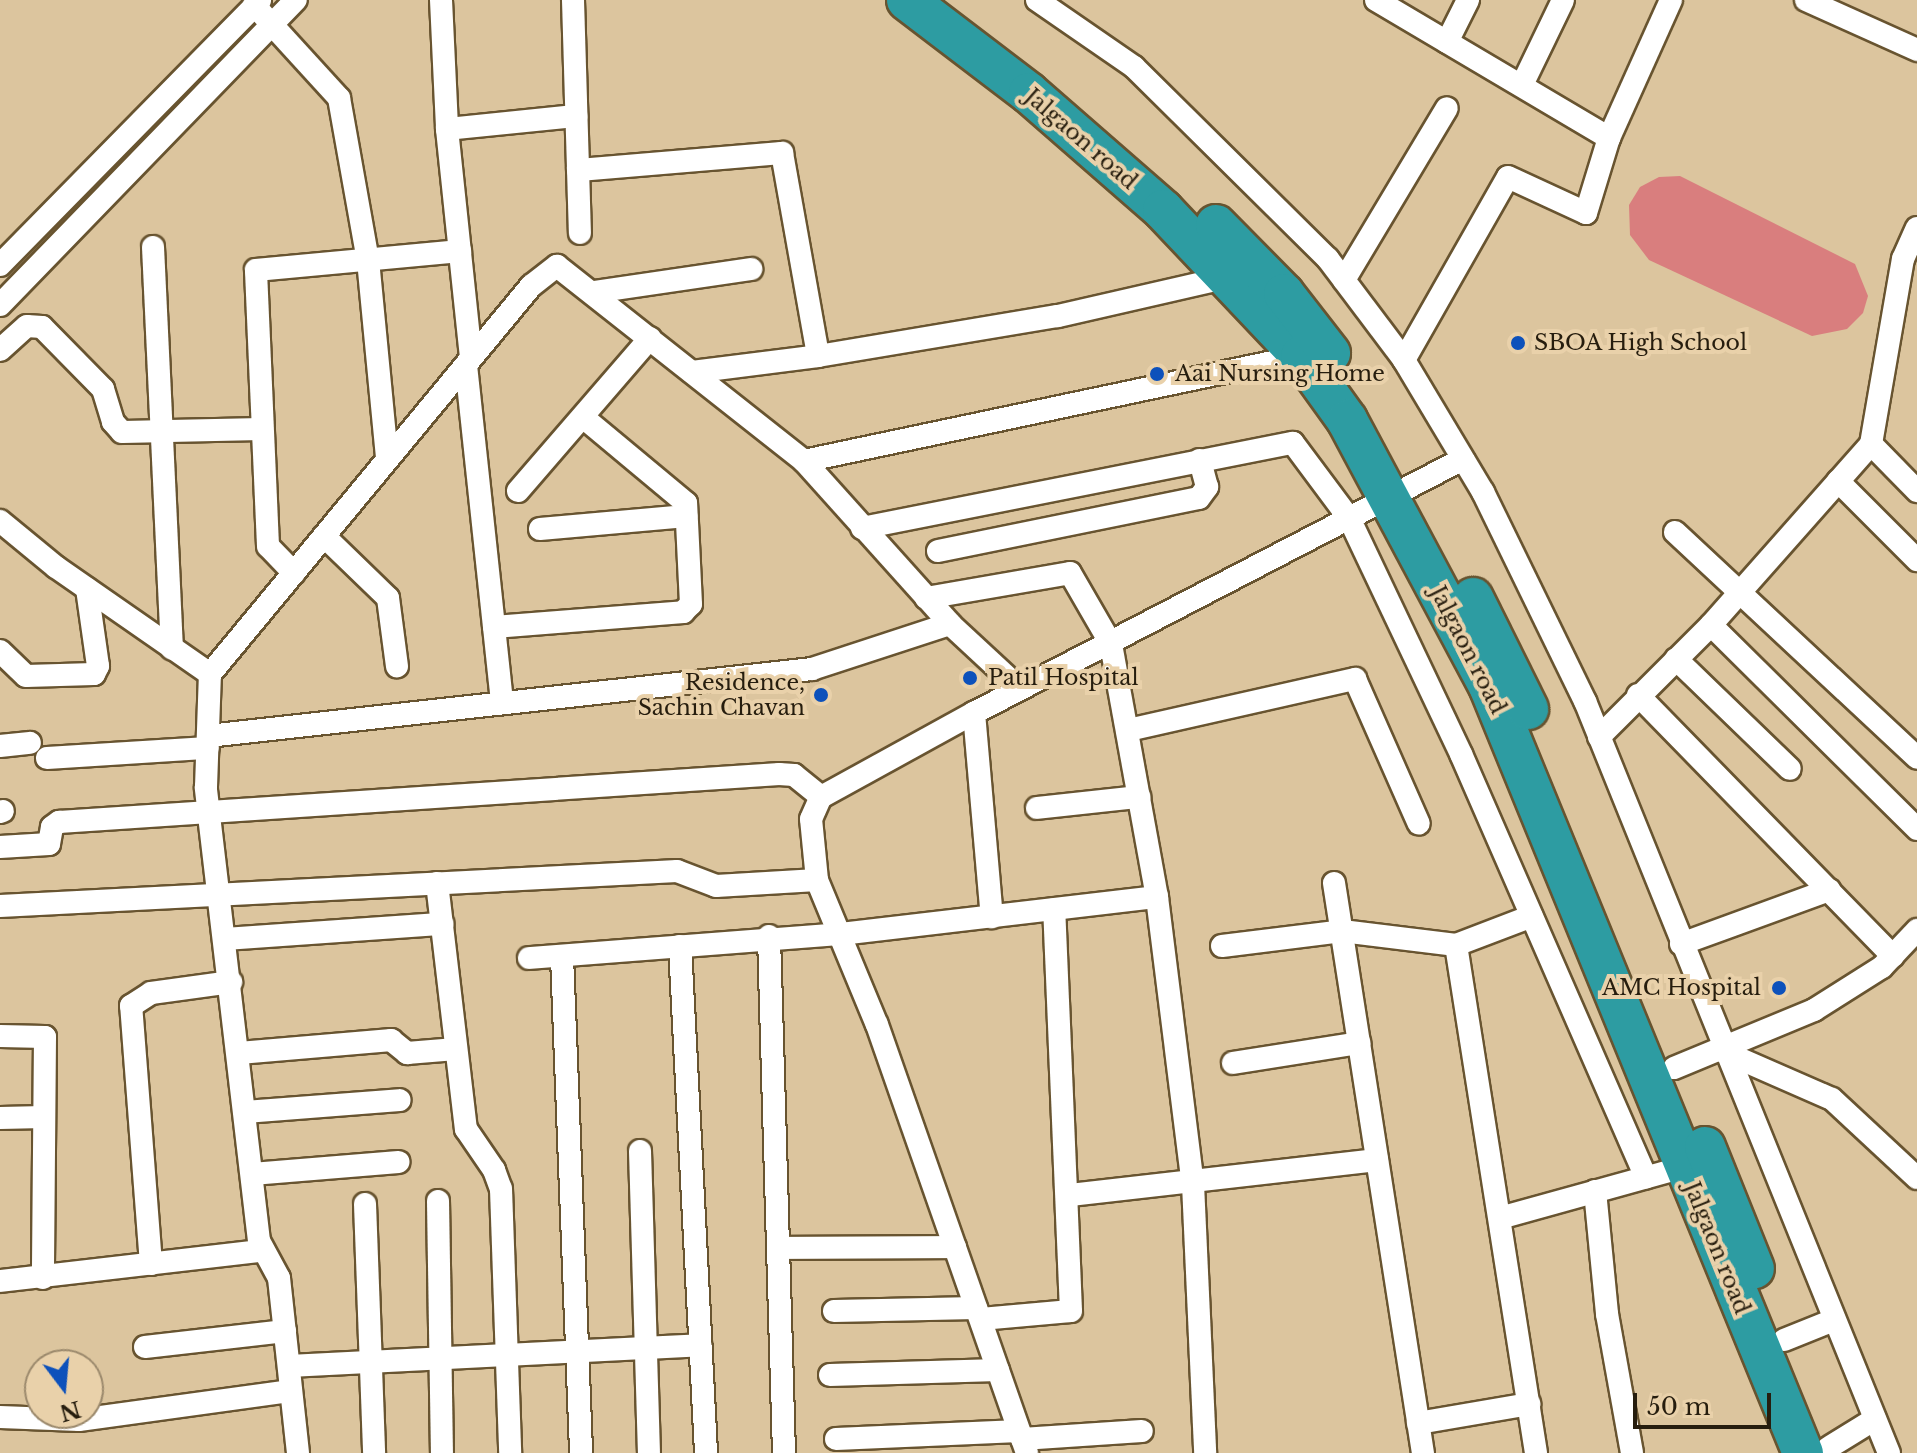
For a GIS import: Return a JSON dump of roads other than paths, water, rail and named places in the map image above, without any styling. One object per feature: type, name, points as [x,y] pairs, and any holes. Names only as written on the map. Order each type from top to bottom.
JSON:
[{"type":"highway","name":"Jalgaon road","points":[[907,0],[1029,93],[1163,210],[1301,356],[1400,491],[1505,657],[1784,1340],[1820,1451]]},
{"type":"highway","name":"Jalgaon road","points":[[951,0],[1054,79],[1176,187],[1284,294],[1352,381],[1561,852],[1684,1167],[1820,1451]]},
{"type":"street","points":[[0,305],[116,180],[296,0]]},
{"type":"street","points":[[441,0],[447,129],[502,703]]},
{"type":"street","points":[[573,0],[580,233]]},
{"type":"street","points":[[1037,0],[1134,67],[1344,280],[1404,360],[1463,459],[1524,574],[1599,737],[1722,1051],[1889,1453]]},
{"type":"street","points":[[1376,0],[1609,138]]},
{"type":"street","points":[[1447,42],[1468,0]]},
{"type":"street","points":[[1522,85],[1563,0]]},
{"type":"street","points":[[1404,360],[1508,177],[1586,213],[1609,138],[1671,0]]},
{"type":"street","points":[[1806,0],[1917,50]]},
{"type":"street","points":[[0,264],[257,3],[339,98],[368,260],[387,459]]},
{"type":"street","points":[[1344,280],[1447,108]]},
{"type":"street","points":[[447,129],[576,116]]},
{"type":"street","points":[[578,170],[782,153],[818,356]]},
{"type":"street","points":[[99,163],[116,180]]},
{"type":"street","points":[[1599,737],[1711,625],[1871,444],[1907,298],[1903,259],[1917,228]]},
{"type":"street","points":[[153,247],[172,649]]},
{"type":"street","points":[[294,573],[269,551],[256,270],[460,251]]},
{"type":"street","points":[[298,1453],[279,1278],[260,1251],[210,814],[210,674],[531,286],[557,266],[594,292],[804,461],[950,624],[1019,688]]},
{"type":"street","points":[[594,292],[751,269]]},
{"type":"street","points":[[692,372],[818,356],[1058,316],[1228,277]]},
{"type":"street","points":[[0,350],[27,326],[42,327],[103,389],[117,428],[162,434],[262,429]]},
{"type":"street","points":[[518,491],[650,338]]},
{"type":"street","points":[[804,461],[1301,356]]},
{"type":"street","points":[[494,627],[689,608],[683,499],[584,418]]},
{"type":"street","points":[[862,528],[1293,443],[1349,518],[1532,916],[1646,1177]]},
{"type":"street","points":[[1871,444],[1917,491]]},
{"type":"street","points":[[1022,1441],[841,934],[817,880],[809,838],[811,819],[821,797],[1019,688],[1111,644],[1463,459]]},
{"type":"street","points":[[938,551],[1199,498],[1207,487],[1200,460]]},
{"type":"street","points":[[1838,481],[1917,560]]},
{"type":"street","points":[[540,529],[686,516]]},
{"type":"street","points":[[0,521],[87,589],[210,674]]},
{"type":"street","points":[[1675,532],[1917,758]]},
{"type":"street","points":[[324,536],[388,598],[397,666]]},
{"type":"street","points":[[926,598],[1070,573],[1111,644],[1157,897],[1193,1184],[1205,1453]]},
{"type":"street","points":[[0,651],[26,676],[94,674],[98,666],[87,589]]},
{"type":"street","points":[[47,758],[208,742],[502,703],[812,669],[950,624]]},
{"type":"street","points":[[1711,625],[1917,829]]},
{"type":"street","points":[[1676,659],[1790,769]]},
{"type":"street","points":[[1128,730],[1355,679],[1419,824]]},
{"type":"street","points":[[1638,695],[1893,956]]},
{"type":"street","points":[[974,713],[992,917]]},
{"type":"street","points":[[0,746],[30,743]]},
{"type":"street","points":[[0,847],[49,844],[52,827],[59,822],[779,774],[794,775],[821,797]]},
{"type":"street","points":[[1037,808],[1139,797]]},
{"type":"street","points":[[0,906],[677,871],[721,886],[817,880]]},
{"type":"street","points":[[437,883],[466,1129],[501,1189],[510,1453]]},
{"type":"street","points":[[1334,883],[1423,1453]]},
{"type":"street","points":[[1681,944],[1829,890]]},
{"type":"street","points":[[529,958],[769,936],[841,934],[1157,897]]},
{"type":"street","points":[[834,1311],[1071,1311],[1070,1195],[1054,909]]},
{"type":"street","points":[[1222,946],[1342,931],[1456,945],[1532,916]]},
{"type":"street","points":[[225,939],[442,924]]},
{"type":"street","points":[[1674,1068],[1722,1051],[1814,1010],[1893,956],[1917,930]]},
{"type":"street","points":[[769,936],[784,1453]]},
{"type":"street","points":[[1456,945],[1536,1453]]},
{"type":"street","points":[[680,946],[706,1453]]},
{"type":"street","points":[[562,956],[581,1453]]},
{"type":"street","points":[[151,1264],[131,1006],[151,993],[231,982]]},
{"type":"street","points":[[0,1036],[45,1037],[43,1278]]},
{"type":"street","points":[[239,1053],[391,1040],[407,1053],[456,1049]]},
{"type":"street","points":[[1233,1063],[1359,1043]]},
{"type":"street","points":[[1722,1051],[1832,1099],[1917,1178]]},
{"type":"street","points":[[245,1112],[400,1100]]},
{"type":"street","points":[[0,1118],[44,1117]]},
{"type":"street","points":[[640,1151],[649,1453]]},
{"type":"street","points":[[1070,1195],[1193,1184],[1377,1160]]},
{"type":"street","points":[[252,1174],[399,1162]]},
{"type":"street","points":[[1500,1218],[1684,1167]]},
{"type":"street","points":[[1595,1191],[1607,1314],[1632,1453]]},
{"type":"street","points":[[438,1201],[442,1453]]},
{"type":"street","points":[[365,1204],[374,1453]]},
{"type":"street","points":[[778,1248],[955,1247]]},
{"type":"street","points":[[0,1281],[260,1251]]},
{"type":"street","points":[[1784,1340],[1834,1320]]},
{"type":"street","points":[[145,1347],[285,1331]]},
{"type":"street","points":[[289,1366],[700,1345]]},
{"type":"street","points":[[830,1375],[998,1370]]},
{"type":"street","points":[[0,1417],[79,1420],[291,1391]]},
{"type":"street","points":[[1418,1423],[1529,1404]]},
{"type":"street","points":[[1820,1451],[1875,1419]]},
{"type":"street","points":[[836,1439],[1022,1441],[1142,1431]]},
{"type":"place","name":"SBOA High School","points":[[1518,343]]},
{"type":"place","name":"Aai Nursing Home","points":[[1157,374]]},
{"type":"place","name":"Patil Hospital","points":[[970,678]]},
{"type":"place","name":"Residence, Sachin Chavan","points":[[821,695]]},
{"type":"place","name":"AMC Hospital","points":[[1779,988]]}]
